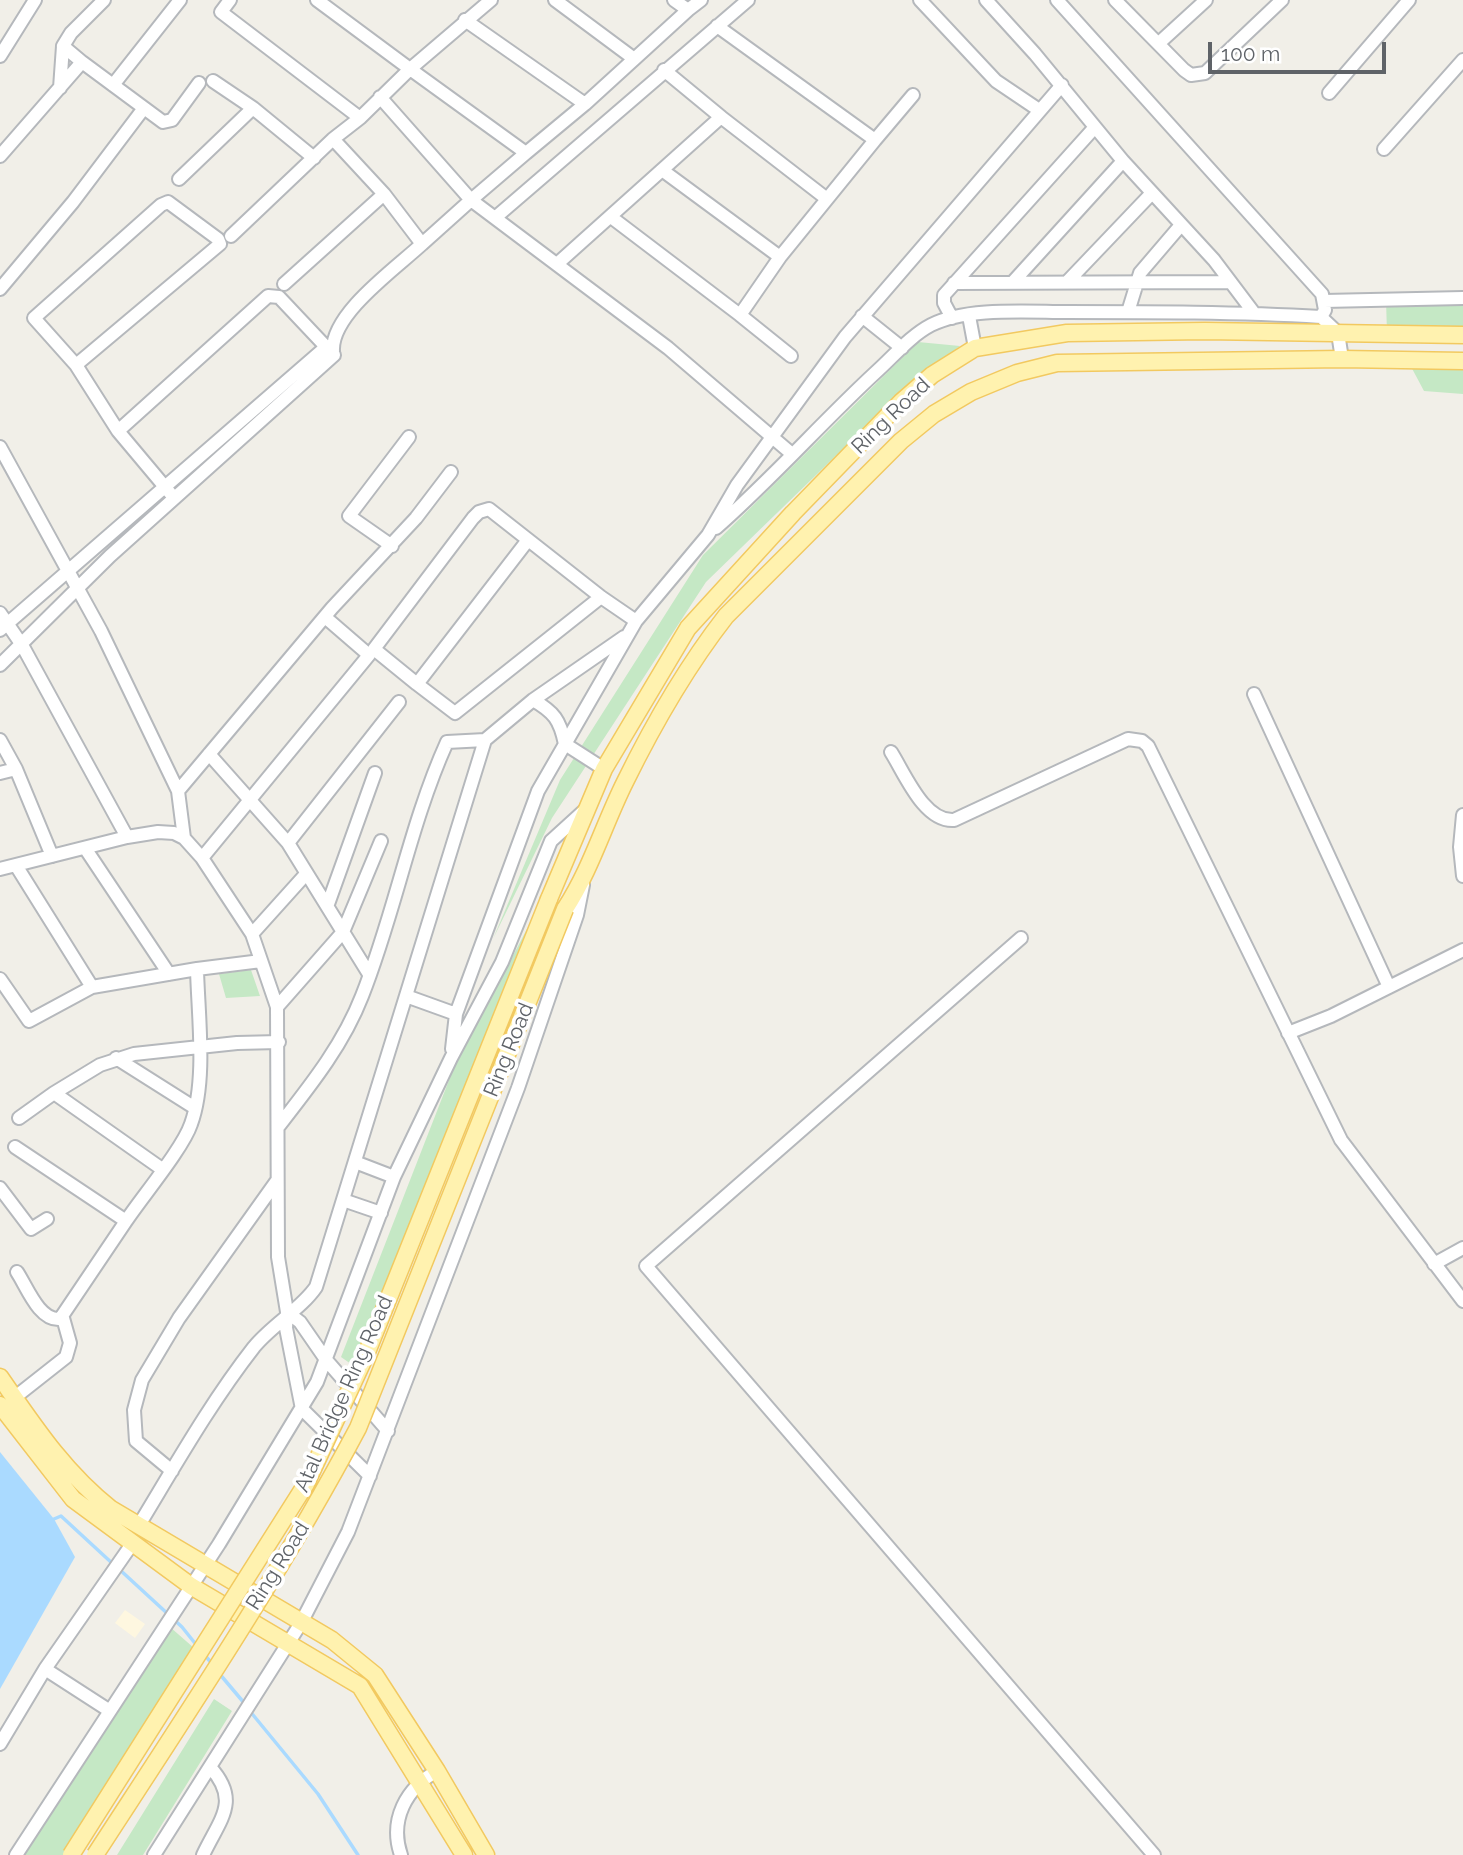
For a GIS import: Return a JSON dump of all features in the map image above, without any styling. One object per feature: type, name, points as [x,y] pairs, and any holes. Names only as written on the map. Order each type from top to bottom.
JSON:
[{"type":"main road","name":"Ring Road","points":[[549,899],[604,769],[662,668],[703,610],[901,402],[932,375],[975,348],[1067,333],[1205,331],[1463,335]]},
{"type":"main road","name":"Ring Road","points":[[95,1855],[267,1584],[327,1486],[358,1428],[565,909],[583,881],[624,782],[702,647],[745,597],[901,441],[934,414],[971,392],[1017,373],[1057,363],[1342,359],[1463,361]]},
{"type":"main road","name":"Atal Bridge Ring Road","points":[[71,1855],[306,1484],[365,1357],[549,899]]},
{"type":"main road","points":[[0,1377],[7,1401],[73,1499],[191,1586],[360,1686],[464,1855]]},
{"type":"main road","points":[[7,1401],[82,1487],[204,1566],[332,1640],[375,1675],[437,1771],[486,1855]]},
{"type":"street","points":[[0,56],[35,0]]},
{"type":"street","points":[[60,88],[63,46],[71,33],[104,0]]},
{"type":"street","points":[[113,85],[180,0]]},
{"type":"street","points":[[230,0],[221,12],[360,118]]},
{"type":"street","points":[[317,0],[526,153]]},
{"type":"street","points":[[231,236],[410,69],[491,0]]},
{"type":"street","points":[[555,0],[633,58]]},
{"type":"street","points":[[674,0],[688,10]]},
{"type":"street","points":[[0,665],[110,556],[174,499],[331,349],[345,316],[471,200],[585,104],[633,58],[701,0]]},
{"type":"street","points":[[496,217],[748,0]]},
{"type":"street","points":[[920,0],[996,81],[1039,110]]},
{"type":"street","points":[[986,0],[1062,85],[1123,161],[1181,225],[1254,313]]},
{"type":"street","points":[[1057,0],[1322,293],[1324,301],[1321,317]]},
{"type":"street","points":[[1159,43],[1206,0]]},
{"type":"street","points":[[1123,3],[1184,70],[1198,75],[1205,73],[1282,0]]},
{"type":"street","points":[[1329,93],[1409,0]]},
{"type":"street","points":[[465,20],[585,104]]},
{"type":"street","points":[[717,26],[875,140]]},
{"type":"street","points":[[63,46],[144,108],[168,122],[199,83]]},
{"type":"street","points":[[1384,149],[1463,60]]},
{"type":"street","points":[[0,156],[82,62]]},
{"type":"street","points":[[664,71],[827,199]]},
{"type":"street","points":[[213,81],[253,108],[314,158]]},
{"type":"street","points":[[708,535],[737,485],[862,316],[1062,85]]},
{"type":"street","points":[[740,315],[780,257],[913,95]]},
{"type":"street","points":[[380,97],[471,200],[668,348],[792,454]]},
{"type":"street","points":[[0,289],[73,202],[144,108]]},
{"type":"street","points":[[179,179],[253,108]]},
{"type":"street","points":[[556,264],[721,117]]},
{"type":"street","points":[[952,318],[944,303],[944,295],[1095,127]]},
{"type":"street","points":[[333,139],[384,194],[422,244]]},
{"type":"street","points":[[1013,282],[1123,161]]},
{"type":"street","points":[[663,170],[780,257]]},
{"type":"street","points":[[1069,281],[1152,193]]},
{"type":"street","points":[[284,284],[384,194]]},
{"type":"street","points":[[76,365],[217,249],[220,244],[218,239],[168,202],[151,213],[34,318],[76,365],[118,431],[174,499]]},
{"type":"street","points":[[611,217],[791,356]]},
{"type":"street","points":[[1128,312],[1136,282],[1181,225]]},
{"type":"street","points":[[954,283],[1230,282]]},
{"type":"street","points":[[118,431],[268,296],[279,298],[331,349]]},
{"type":"street","points":[[1324,301],[1463,298]]},
{"type":"street","points":[[452,1058],[456,1014],[538,791],[627,635],[708,535],[750,498],[902,348],[933,324],[970,316],[1021,312],[1254,313],[1321,317],[1338,333],[1342,359]]},
{"type":"street","points":[[862,316],[902,348]]},
{"type":"street","points":[[970,316],[975,348]]},
{"type":"street","points":[[127,837],[22,645],[2,622],[102,543],[331,349]]},
{"type":"street","points":[[392,546],[349,516],[409,437]]},
{"type":"street","points":[[0,447],[101,631],[178,791],[184,838]]},
{"type":"street","points":[[178,791],[325,618],[392,546],[451,471]]},
{"type":"street","points":[[601,597],[456,713],[374,649],[473,518],[479,512],[489,509],[601,597],[636,621]]},
{"type":"street","points":[[417,684],[528,540]]},
{"type":"street","points":[[102,543],[110,556]]},
{"type":"street","points":[[202,858],[369,655],[325,618]]},
{"type":"street","points":[[139,1525],[236,1371],[268,1331],[308,1298],[316,1287],[485,740],[533,701],[627,635]]},
{"type":"street","points":[[1254,694],[1389,987]]},
{"type":"street","points":[[533,701],[553,711],[561,725],[565,744],[604,769]]},
{"type":"street","points":[[288,843],[399,702]]},
{"type":"street","points":[[891,752],[930,811],[947,821],[1034,785],[1128,739],[1142,741],[1148,746],[1341,1140],[1463,1301]]},
{"type":"street","points":[[0,740],[16,769],[52,856]]},
{"type":"street","points":[[278,1127],[325,1066],[362,998],[402,862],[447,741],[485,740]]},
{"type":"street","points":[[209,754],[288,843],[369,974]]},
{"type":"street","points":[[0,773],[16,769]]},
{"type":"street","points":[[328,904],[375,773]]},
{"type":"street","points":[[16,1855],[204,1566],[302,1409],[327,1361],[394,1177],[502,962],[551,841],[585,810]]},
{"type":"street","points":[[1463,815],[1460,847],[1463,876]]},
{"type":"street","points":[[0,870],[127,837],[158,832],[174,833],[184,838],[202,858],[252,934],[276,1007],[279,1042],[276,1182],[278,1257],[288,1312],[286,1328],[302,1409],[370,1476]]},
{"type":"street","points":[[276,1007],[343,932],[380,841]]},
{"type":"street","points":[[85,848],[169,974]]},
{"type":"street","points":[[16,867],[92,987]]},
{"type":"street","points":[[252,934],[306,874]]},
{"type":"street","points":[[154,1855],[301,1623],[348,1532],[518,1088],[578,915],[583,881]]},
{"type":"street","points":[[1021,938],[646,1266],[1154,1855]]},
{"type":"street","points":[[1288,1033],[1463,950]]},
{"type":"street","points":[[0,979],[29,1021],[92,987],[261,961]]},
{"type":"street","points":[[17,1272],[43,1314],[52,1320],[62,1318],[191,1126],[195,1108],[199,1047],[197,969]]},
{"type":"street","points":[[406,996],[456,1014]]},
{"type":"street","points":[[19,1118],[54,1093],[116,1058],[199,1047],[279,1042]]},
{"type":"street","points":[[116,1058],[195,1108]]},
{"type":"street","points":[[54,1093],[162,1169]]},
{"type":"street","points":[[15,1147],[126,1221]]},
{"type":"street","points":[[355,1162],[394,1177]]},
{"type":"street","points":[[172,1471],[136,1441],[134,1410],[142,1380],[179,1318],[276,1182]]},
{"type":"street","points":[[0,1188],[27,1226],[35,1228],[47,1219]]},
{"type":"street","points":[[343,1200],[381,1213]]},
{"type":"street","points":[[1434,1264],[1463,1248]]},
{"type":"street","points":[[288,1312],[300,1322],[327,1361],[388,1431]]},
{"type":"street","points":[[7,1401],[66,1357],[70,1343],[62,1318]]},
{"type":"street","points":[[0,1744],[45,1669],[132,1544]]},
{"type":"street","points":[[45,1669],[110,1711]]},
{"type":"street","points":[[203,1855],[228,1800],[225,1783],[210,1767]]},
{"type":"street","points":[[401,1855],[396,1842],[407,1795],[418,1781],[437,1771]]},
{"type":"shaded area","points":[[125,1610],[145,1624],[135,1638],[115,1623]]},
{"type":"green space","points":[[1463,298],[1463,335],[1387,334],[1386,299]]},
{"type":"green space","points":[[918,342],[960,346],[882,411],[706,582],[552,818],[493,939],[560,780],[703,555]]},
{"type":"green space","points":[[1408,361],[1463,361],[1463,394],[1424,391]]},
{"type":"green space","points":[[528,927],[446,1136],[361,1371],[341,1357],[453,1070]]},
{"type":"green space","points":[[251,970],[260,996],[226,998],[219,974]]},
{"type":"green space","points":[[170,1627],[194,1648],[73,1855],[17,1855]]},
{"type":"green space","points":[[214,1699],[232,1711],[143,1855],[117,1855]]},
{"type":"water","points":[[0,1452],[54,1519],[75,1557],[0,1689]]},
{"type":"waterway","points":[[54,1519],[61,1516],[113,1564]]},
{"type":"waterway","points":[[119,1569],[182,1627],[198,1647]]},
{"type":"waterway","points":[[203,1653],[214,1666]]},
{"type":"waterway","points":[[218,1672],[245,1704]]},
{"type":"waterway","points":[[249,1710],[318,1794],[358,1855]]}]
